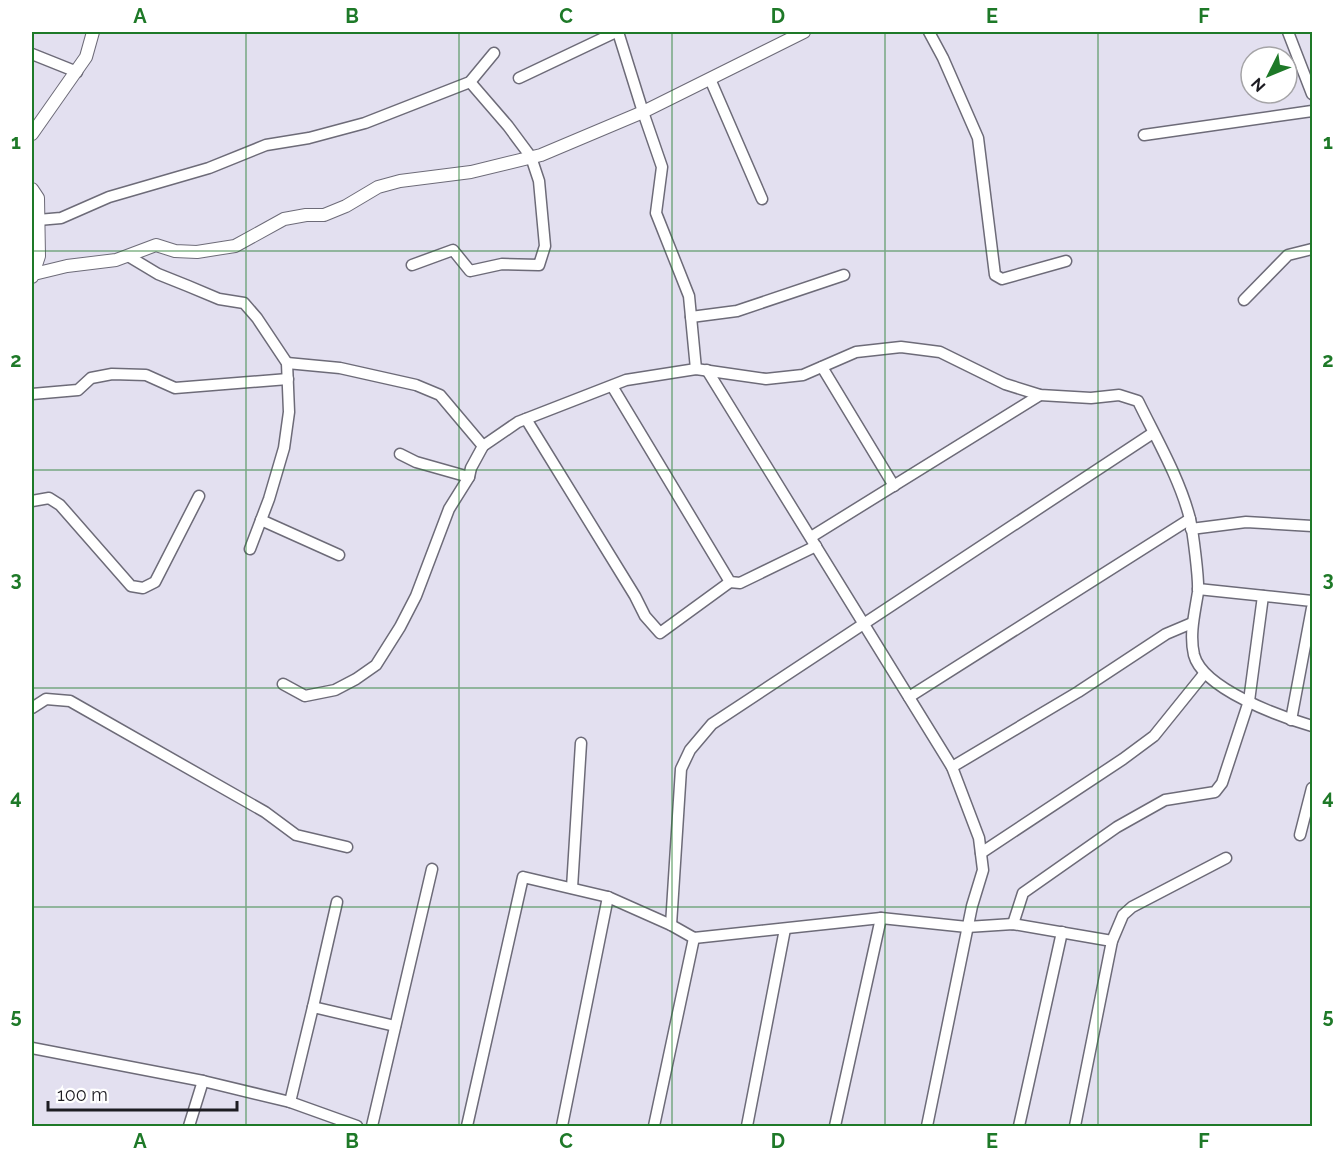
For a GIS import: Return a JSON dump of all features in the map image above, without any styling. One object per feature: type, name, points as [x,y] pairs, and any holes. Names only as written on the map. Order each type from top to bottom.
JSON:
[{"type":"street","points":[[32,134],[86,57],[93,32]]},
{"type":"street","points":[[519,78],[617,32],[662,167],[656,213],[689,296],[701,370],[814,541],[952,767],[979,838],[983,870],[968,927],[927,1126]]},
{"type":"street","points":[[33,275],[67,266],[116,260],[156,245],[175,251],[197,252],[235,246],[284,219],[324,215],[378,188],[400,181],[471,172],[541,155],[643,112],[804,32]]},
{"type":"street","points":[[929,32],[978,138],[995,275],[1002,279],[1066,261]]},
{"type":"street","points":[[1288,32],[1312,94]]},
{"type":"street","points":[[38,220],[61,218],[110,197],[209,168],[266,146],[309,138],[365,123],[470,82],[494,53]]},
{"type":"street","points":[[32,54],[76,72]]},
{"type":"street","points":[[710,78],[762,199]]},
{"type":"street","points":[[412,265],[453,250],[470,271],[502,264],[539,265],[545,246],[539,182],[531,157],[470,82]]},
{"type":"street","points":[[1143,135],[1312,111]]},
{"type":"street","points":[[32,189],[38,198],[39,256],[33,275]]},
{"type":"street","points":[[1244,300],[1288,255],[1312,249]]},
{"type":"street","points":[[128,256],[158,274],[219,299],[244,303],[258,318],[287,363],[289,412],[284,448],[250,549]]},
{"type":"street","points":[[691,317],[737,311],[844,275]]},
{"type":"street","points":[[283,684],[305,696],[335,690],[376,665],[416,597],[449,509],[470,477],[471,468],[483,446],[518,422],[626,380],[701,370],[766,379],[803,375],[856,352],[900,347],[940,352],[1005,384],[1040,395],[1090,398],[1119,395],[1138,401],[1173,473],[1191,524],[1198,589],[1192,623],[1194,656],[1204,674],[1232,693],[1291,720],[1312,726]]},
{"type":"street","points":[[287,363],[340,368],[416,385],[440,395],[483,446]]},
{"type":"street","points":[[822,367],[894,486]]},
{"type":"street","points":[[32,394],[78,390],[91,378],[112,374],[146,375],[175,388],[288,380]]},
{"type":"street","points":[[612,386],[730,582]]},
{"type":"street","points":[[526,419],[645,615],[660,633],[730,582],[740,583],[814,541],[894,486],[1040,395]]},
{"type":"street","points":[[671,925],[681,769],[690,750],[712,724],[1153,433]]},
{"type":"street","points":[[400,454],[416,462],[470,477]]},
{"type":"street","points":[[32,501],[49,498],[60,505],[131,586],[143,588],[155,582],[199,496]]},
{"type":"street","points":[[261,520],[339,555]]},
{"type":"street","points":[[909,697],[1191,524],[1246,522],[1312,526]]},
{"type":"street","points":[[1198,589],[1312,601]]},
{"type":"street","points":[[1013,924],[1023,893],[1118,827],[1166,800],[1215,792],[1222,783],[1249,701],[1263,596]]},
{"type":"street","points":[[1291,720],[1312,608]]},
{"type":"street","points":[[952,767],[1078,692],[1166,634],[1192,623]]},
{"type":"street","points":[[981,853],[1154,736],[1204,674]]},
{"type":"street","points":[[32,708],[46,699],[70,701],[265,812],[296,835],[346,847]]},
{"type":"street","points":[[572,888],[581,743]]},
{"type":"street","points":[[1300,835],[1312,789]]},
{"type":"street","points":[[1075,1126],[1112,940],[1123,915],[1132,907],[1226,858]]},
{"type":"street","points":[[372,1126],[432,869]]},
{"type":"street","points":[[467,1126],[522,877],[608,897],[671,925],[694,938],[881,918],[968,927],[1013,924],[1112,940]]},
{"type":"street","points":[[561,1126],[608,897]]},
{"type":"street","points":[[290,1101],[337,902]]},
{"type":"street","points":[[835,1126],[881,918]]},
{"type":"street","points":[[747,1126],[785,929]]},
{"type":"street","points":[[1018,1126],[1062,932]]},
{"type":"street","points":[[654,1126],[694,938]]},
{"type":"street","points":[[312,1008],[395,1026]]},
{"type":"street","points":[[32,1048],[290,1101],[357,1126]]},
{"type":"street","points":[[189,1126],[203,1082]]}]
